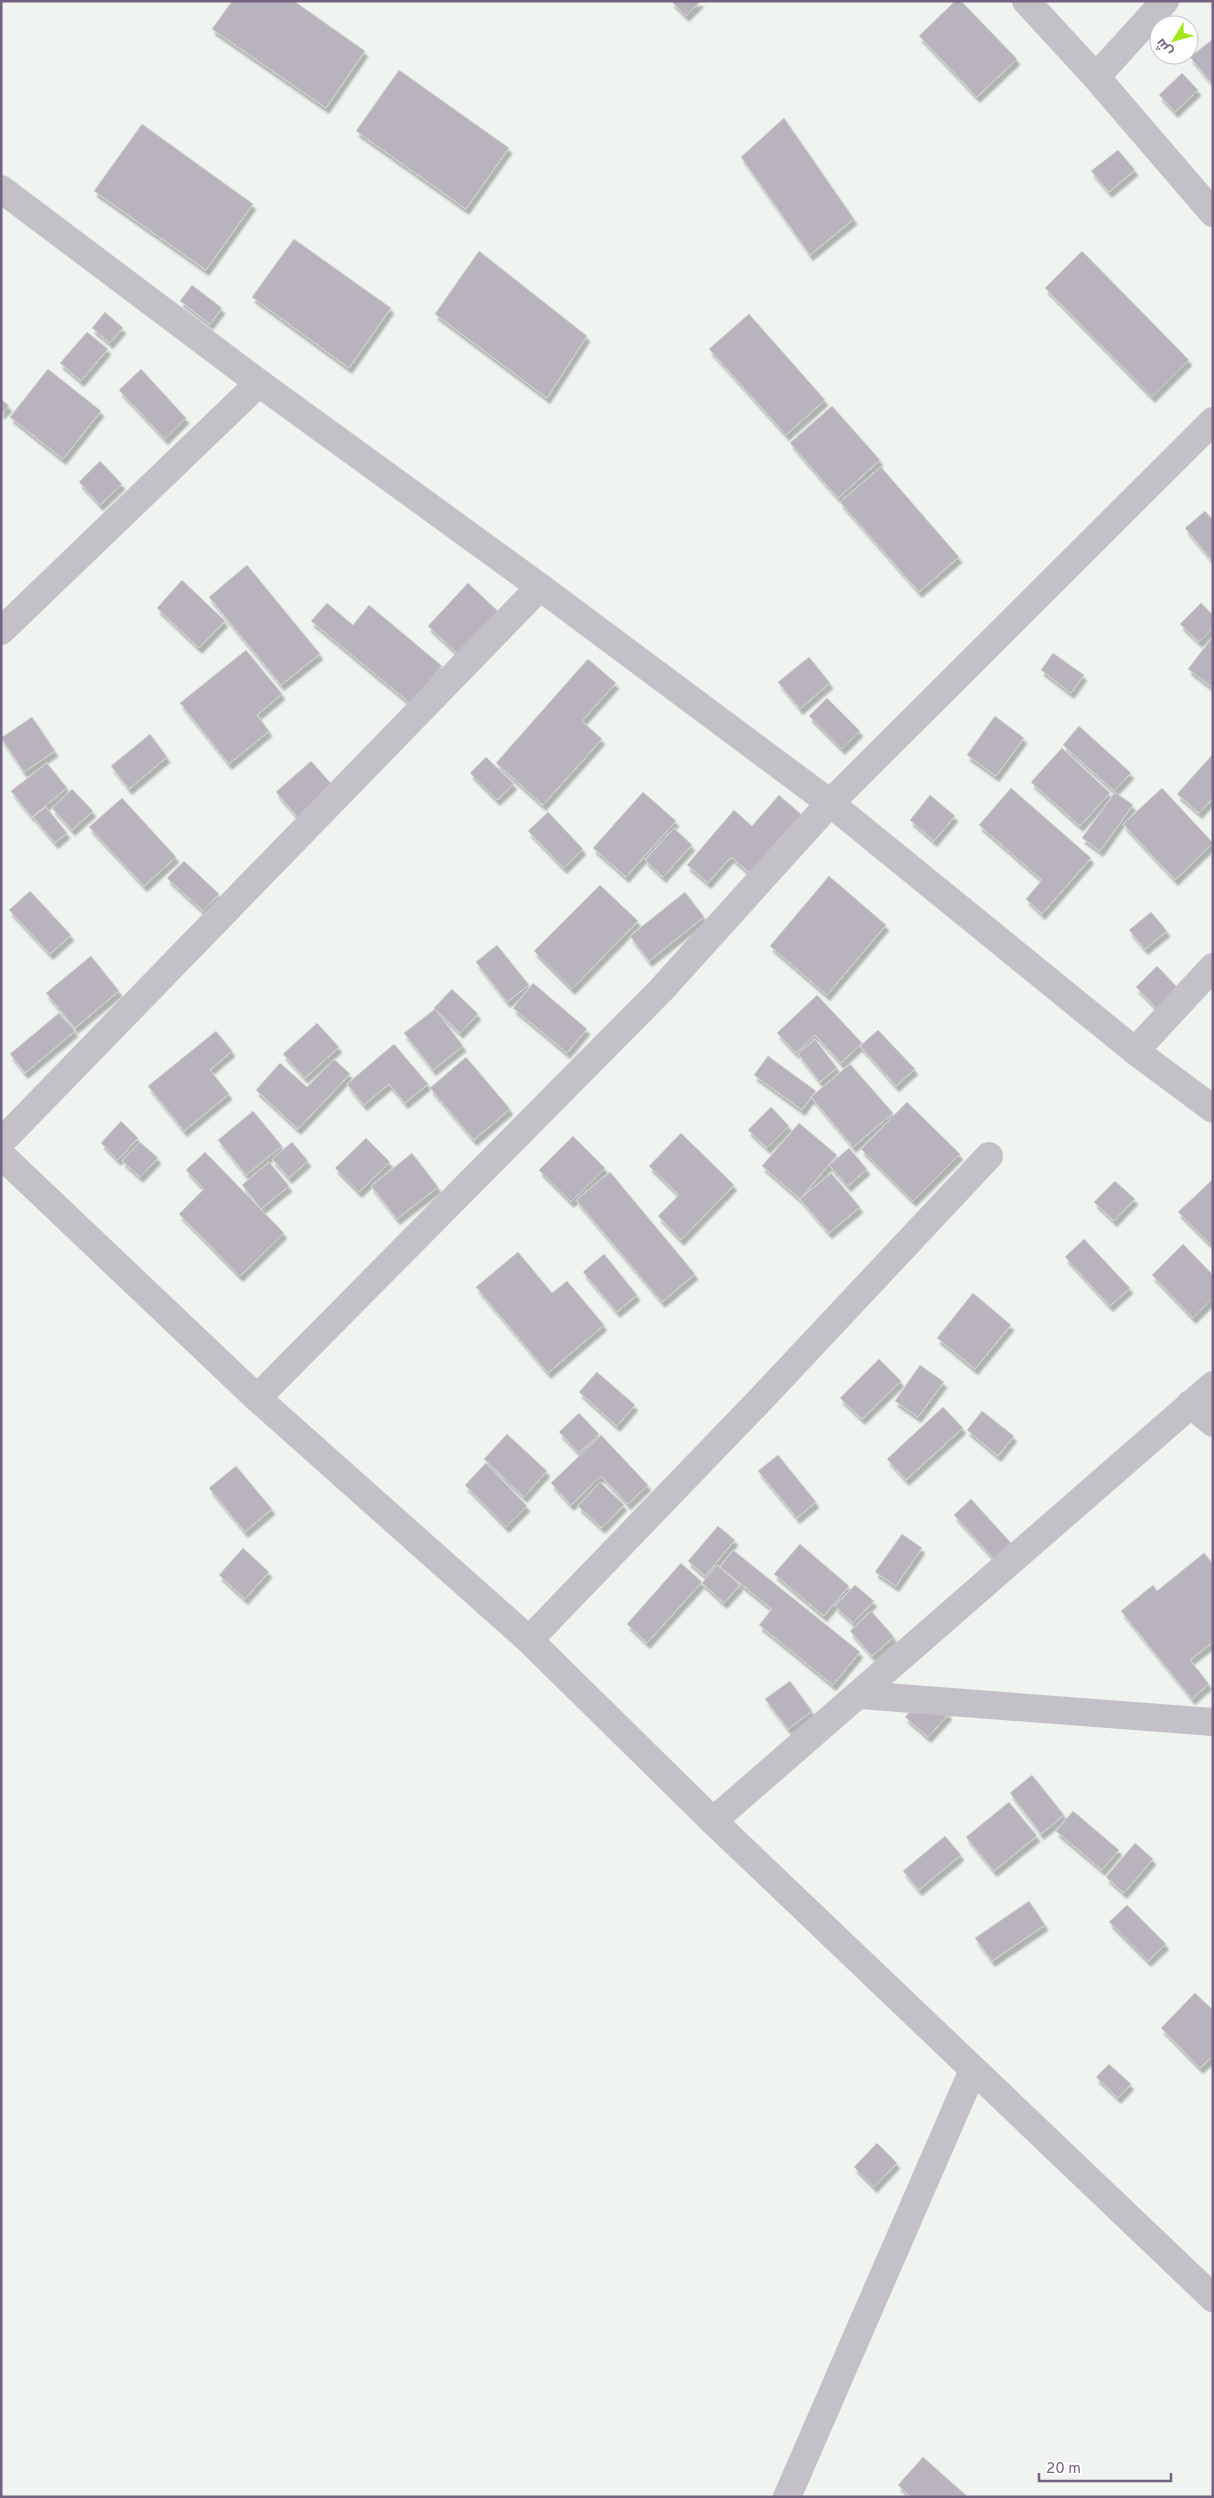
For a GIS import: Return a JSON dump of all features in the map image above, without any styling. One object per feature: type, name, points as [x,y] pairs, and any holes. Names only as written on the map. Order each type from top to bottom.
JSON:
[{"type":"street","points":[[1026,1],[1096,77],[1213,213]]},
{"type":"street","points":[[1096,77],[1165,1]]},
{"type":"street","points":[[1,189],[259,383],[540,587],[830,803],[1135,1051],[1213,1108]]},
{"type":"street","points":[[1,630],[259,383]]},
{"type":"street","points":[[257,1398],[661,990],[830,803],[1213,422]]},
{"type":"street","points":[[1,1142],[540,587]]},
{"type":"street","points":[[1135,1051],[1213,967]]},
{"type":"street","points":[[1,1155],[257,1398],[529,1640],[713,1821],[1213,2298]]},
{"type":"street","points":[[529,1640],[755,1405],[989,1156]]},
{"type":"street","points":[[713,1821],[860,1695],[1213,1385]]},
{"type":"street","points":[[1190,1404],[1213,1423]]},
{"type":"street","points":[[860,1695],[1213,1722]]},
{"type":"street","points":[[787,2497],[973,2070]]},
{"type":"building","points":[[232,1],[294,1],[365,51],[326,108],[212,29]]},
{"type":"building","points":[[671,1],[701,1],[686,16]]},
{"type":"building","points":[[955,1],[961,1],[1017,59],[977,97],[919,36]]},
{"type":"building","points":[[1213,39],[1213,85],[1197,65],[1199,65],[1199,50]]},
{"type":"building","points":[[399,70],[509,148],[466,209],[356,131]]},
{"type":"building","points":[[1182,73],[1198,90],[1175,112],[1159,95]]},
{"type":"building","points":[[784,118],[854,219],[810,255],[741,157]]},
{"type":"building","points":[[142,124],[253,204],[206,270],[94,191]]},
{"type":"building","points":[[1118,150],[1135,170],[1109,192],[1091,171]]},
{"type":"building","points":[[294,239],[391,308],[349,368],[252,297]]},
{"type":"building","points":[[479,251],[587,336],[547,398],[435,314]]},
{"type":"building","points":[[1082,251],[1189,360],[1152,397],[1045,288]]},
{"type":"building","points":[[192,285],[222,308],[210,324],[180,301]]},
{"type":"building","points":[[105,312],[123,328],[110,343],[92,328]]},
{"type":"building","points":[[749,314],[825,400],[786,435],[709,349]]},
{"type":"building","points":[[87,332],[108,349],[81,381],[60,363]]},
{"type":"building","points":[[48,369],[101,411],[63,459],[10,417]]},
{"type":"building","points":[[141,369],[186,418],[165,439],[119,390]]},
{"type":"building","points":[[1,399],[9,406],[1,414]]},
{"type":"building","points":[[832,406],[880,460],[838,498],[790,443]]},
{"type":"building","points":[[100,461],[122,484],[100,505],[79,482]]},
{"type":"building","points":[[881,467],[959,557],[919,592],[840,502]]},
{"type":"building","points":[[1205,511],[1213,520],[1213,562],[1185,528]]},
{"type":"building","points":[[247,565],[320,654],[281,685],[209,597]]},
{"type":"building","points":[[182,580],[225,621],[199,648],[157,608]]},
{"type":"building","points":[[468,583],[501,614],[461,657],[428,626]]},
{"type":"building","points":[[327,603],[353,625],[369,605],[442,666],[411,704],[311,621]]},
{"type":"building","points":[[1201,603],[1213,615],[1213,628],[1199,642],[1180,624]]},
{"type":"building","points":[[1211,639],[1213,640],[1213,688],[1188,669]]},
{"type":"building","points":[[246,650],[282,694],[257,715],[269,731],[229,764],[180,703]]},
{"type":"building","points":[[1053,653],[1084,675],[1071,693],[1041,670]]},
{"type":"building","points":[[809,657],[830,683],[800,709],[778,682]]},
{"type":"building","points":[[588,659],[616,683],[582,721],[602,739],[543,805],[496,763]]},
{"type":"building","points":[[827,698],[860,731],[842,749],[809,716]]},
{"type":"building","points":[[995,716],[1024,738],[996,776],[967,755]]},
{"type":"building","points":[[32,717],[55,751],[24,772],[1,738]]},
{"type":"building","points":[[1079,726],[1131,773],[1114,791],[1063,745]]},
{"type":"building","points":[[150,734],[167,757],[129,789],[111,766]]},
{"type":"building","points":[[1062,748],[1110,793],[1080,826],[1031,782]]},
{"type":"building","points":[[1213,754],[1213,798],[1199,813],[1177,794]]},
{"type":"building","points":[[486,757],[514,784],[497,800],[470,773]]},
{"type":"building","points":[[311,761],[335,788],[299,819],[276,792]]},
{"type":"building","points":[[47,763],[67,788],[32,817],[11,791]]},
{"type":"building","points":[[1011,788],[1091,858],[1042,914],[1026,899],[1042,880],[979,825]]},
{"type":"building","points":[[1162,788],[1213,843],[1175,880],[1123,824]]},
{"type":"building","points":[[72,789],[93,811],[72,830],[52,808]]},
{"type":"building","points":[[643,792],[676,821],[626,877],[593,848]]},
{"type":"building","points":[[1115,792],[1133,805],[1100,851],[1082,838]]},
{"type":"building","points":[[779,795],[803,816],[752,875],[731,857],[708,883],[687,865],[734,810],[752,826]]},
{"type":"building","points":[[930,795],[955,816],[934,841],[910,820]]},
{"type":"building","points":[[122,798],[176,857],[144,886],[89,827]]},
{"type":"building","points":[[46,807],[67,833],[55,843],[33,817]]},
{"type":"building","points":[[548,812],[583,849],[564,868],[528,831]]},
{"type":"building","points":[[674,828],[692,845],[663,877],[645,860]]},
{"type":"building","points":[[184,861],[219,894],[203,911],[167,878]]},
{"type":"building","points":[[829,876],[886,925],[827,995],[770,946]]},
{"type":"building","points":[[600,885],[638,921],[572,989],[534,951]]},
{"type":"building","points":[[30,891],[71,935],[50,954],[9,910]]},
{"type":"building","points":[[685,892],[704,917],[649,961],[630,936]]},
{"type":"building","points":[[1151,912],[1167,931],[1145,949],[1129,930]]},
{"type":"building","points":[[497,945],[529,985],[507,1002],[476,962]]},
{"type":"building","points":[[91,956],[119,991],[75,1028],[46,993]]},
{"type":"building","points":[[1157,966],[1180,990],[1159,1011],[1136,987]]},
{"type":"building","points":[[533,983],[587,1029],[567,1053],[513,1008]]},
{"type":"building","points":[[452,989],[478,1014],[460,1033],[434,1008]]},
{"type":"building","points":[[817,995],[862,1043],[841,1063],[815,1035],[796,1053],[777,1033]]},
{"type":"building","points":[[435,1009],[463,1046],[433,1070],[404,1033]]},
{"type":"building","points":[[59,1013],[75,1031],[25,1073],[10,1054]]},
{"type":"building","points":[[317,1023],[339,1047],[305,1078],[283,1054]]},
{"type":"building","points":[[878,1030],[915,1069],[896,1086],[860,1046]]},
{"type":"building","points":[[216,1031],[232,1051],[210,1070],[229,1094],[184,1131],[148,1086]]},
{"type":"building","points":[[815,1039],[837,1068],[820,1082],[798,1054]]},
{"type":"building","points":[[394,1044],[428,1084],[405,1103],[389,1084],[364,1105],[347,1084]]},
{"type":"building","points":[[768,1056],[816,1091],[802,1110],[754,1075]]},
{"type":"building","points":[[466,1057],[510,1109],[474,1140],[430,1088]]},
{"type":"building","points":[[334,1059],[350,1074],[298,1129],[256,1090],[280,1063],[307,1087]]},
{"type":"building","points":[[850,1064],[893,1113],[853,1147],[811,1097]]},
{"type":"building","points":[[907,1102],[960,1154],[913,1201],[861,1149]]},
{"type":"building","points":[[771,1107],[789,1126],[767,1148],[748,1130]]},
{"type":"building","points":[[253,1111],[282,1146],[246,1175],[218,1140]]},
{"type":"building","points":[[121,1121],[138,1138],[118,1160],[101,1143]]},
{"type":"building","points":[[799,1123],[837,1155],[800,1199],[762,1166]]},
{"type":"building","points":[[681,1133],[734,1185],[681,1240],[658,1216],[679,1195],[649,1166]]},
{"type":"building","points":[[573,1136],[605,1168],[571,1202],[539,1170]]},
{"type":"building","points":[[366,1138],[390,1162],[359,1192],[335,1168]]},
{"type":"building","points":[[140,1142],[158,1158],[140,1177],[122,1161]]},
{"type":"building","points":[[292,1142],[308,1161],[289,1178],[272,1159]]},
{"type":"building","points":[[849,1148],[867,1169],[848,1186],[829,1165]]},
{"type":"building","points":[[205,1152],[284,1233],[240,1276],[179,1214],[204,1189],[186,1170]]},
{"type":"building","points":[[412,1153],[438,1187],[397,1219],[371,1186]]},
{"type":"building","points":[[269,1162],[289,1186],[261,1209],[242,1185]]},
{"type":"building","points":[[610,1172],[695,1274],[662,1302],[576,1200]]},
{"type":"building","points":[[831,1173],[860,1207],[829,1233],[800,1199]]},
{"type":"building","points":[[1213,1179],[1213,1247],[1178,1212]]},
{"type":"building","points":[[1115,1181],[1135,1199],[1114,1221],[1094,1202]]},
{"type":"building","points":[[1084,1239],[1130,1288],[1110,1306],[1065,1257]]},
{"type":"building","points":[[1183,1244],[1213,1275],[1213,1298],[1193,1318],[1152,1275]]},
{"type":"building","points":[[518,1252],[552,1293],[567,1281],[604,1325],[548,1373],[476,1287]]},
{"type":"building","points":[[604,1254],[637,1295],[617,1312],[583,1272]]},
{"type":"building","points":[[973,1293],[1011,1325],[975,1369],[937,1338]]},
{"type":"building","points":[[879,1359],[901,1381],[862,1419],[840,1398]]},
{"type":"building","points":[[920,1365],[944,1382],[918,1417],[895,1401]]},
{"type":"building","points":[[597,1372],[635,1405],[617,1426],[579,1392]]},
{"type":"building","points":[[943,1407],[963,1428],[906,1480],[887,1459]]},
{"type":"building","points":[[982,1411],[1014,1436],[998,1456],[967,1430]]},
{"type":"building","points":[[579,1413],[599,1434],[579,1453],[559,1432]]},
{"type":"building","points":[[507,1434],[547,1471],[524,1497],[484,1459]]},
{"type":"building","points":[[601,1435],[648,1485],[628,1504],[601,1476],[571,1505],[551,1483]]},
{"type":"building","points":[[778,1455],[816,1502],[797,1518],[758,1471]]},
{"type":"building","points":[[486,1463],[527,1506],[506,1527],[465,1485]]},
{"type":"building","points":[[236,1466],[272,1509],[245,1532],[209,1488]]},
{"type":"building","points":[[600,1482],[624,1505],[602,1528],[578,1506]]},
{"type":"building","points":[[971,1499],[1011,1543],[994,1559],[954,1515]]},
{"type":"building","points":[[718,1526],[735,1540],[705,1576],[688,1561]]},
{"type":"building","points":[[902,1534],[922,1548],[896,1586],[875,1572]]},
{"type":"building","points":[[800,1544],[849,1586],[824,1616],[774,1574]]},
{"type":"building","points":[[243,1548],[269,1572],[245,1599],[219,1575]]},
{"type":"building","points":[[733,1550],[860,1652],[833,1685],[759,1625],[772,1609],[720,1567]]},
{"type":"building","points":[[1204,1553],[1213,1564],[1213,1642],[1190,1660],[1209,1684],[1192,1699],[1121,1611],[1153,1585],[1157,1591]]},
{"type":"building","points":[[681,1563],[702,1582],[647,1643],[627,1624]]},
{"type":"building","points":[[717,1565],[740,1585],[724,1603],[702,1583]]},
{"type":"building","points":[[855,1585],[874,1601],[853,1623],[835,1606]]},
{"type":"building","points":[[871,1611],[894,1637],[872,1656],[850,1631]]},
{"type":"building","points":[[790,1681],[812,1711],[788,1729],[765,1699]]},
{"type":"building","points":[[926,1694],[949,1714],[928,1737],[905,1717]]},
{"type":"building","points":[[1032,1775],[1064,1815],[1041,1834],[1010,1793]]},
{"type":"building","points":[[1009,1802],[1037,1836],[994,1871],[966,1837]]},
{"type":"building","points":[[1073,1811],[1119,1850],[1102,1870],[1056,1831]]},
{"type":"building","points":[[945,1836],[961,1855],[919,1890],[903,1871]]},
{"type":"building","points":[[1135,1843],[1153,1859],[1124,1893],[1106,1877]]},
{"type":"building","points":[[1029,1901],[1045,1925],[992,1961],[975,1938]]},
{"type":"building","points":[[1127,1905],[1166,1944],[1148,1961],[1109,1922]]},
{"type":"building","points":[[1195,1993],[1213,2010],[1213,2056],[1200,2068],[1161,2028]]},
{"type":"building","points":[[1109,2064],[1131,2084],[1118,2098],[1096,2077]]},
{"type":"building","points":[[877,2143],[897,2163],[874,2187],[854,2167]]},
{"type":"building","points":[[923,2457],[968,2497],[911,2497],[898,2485]]}]
